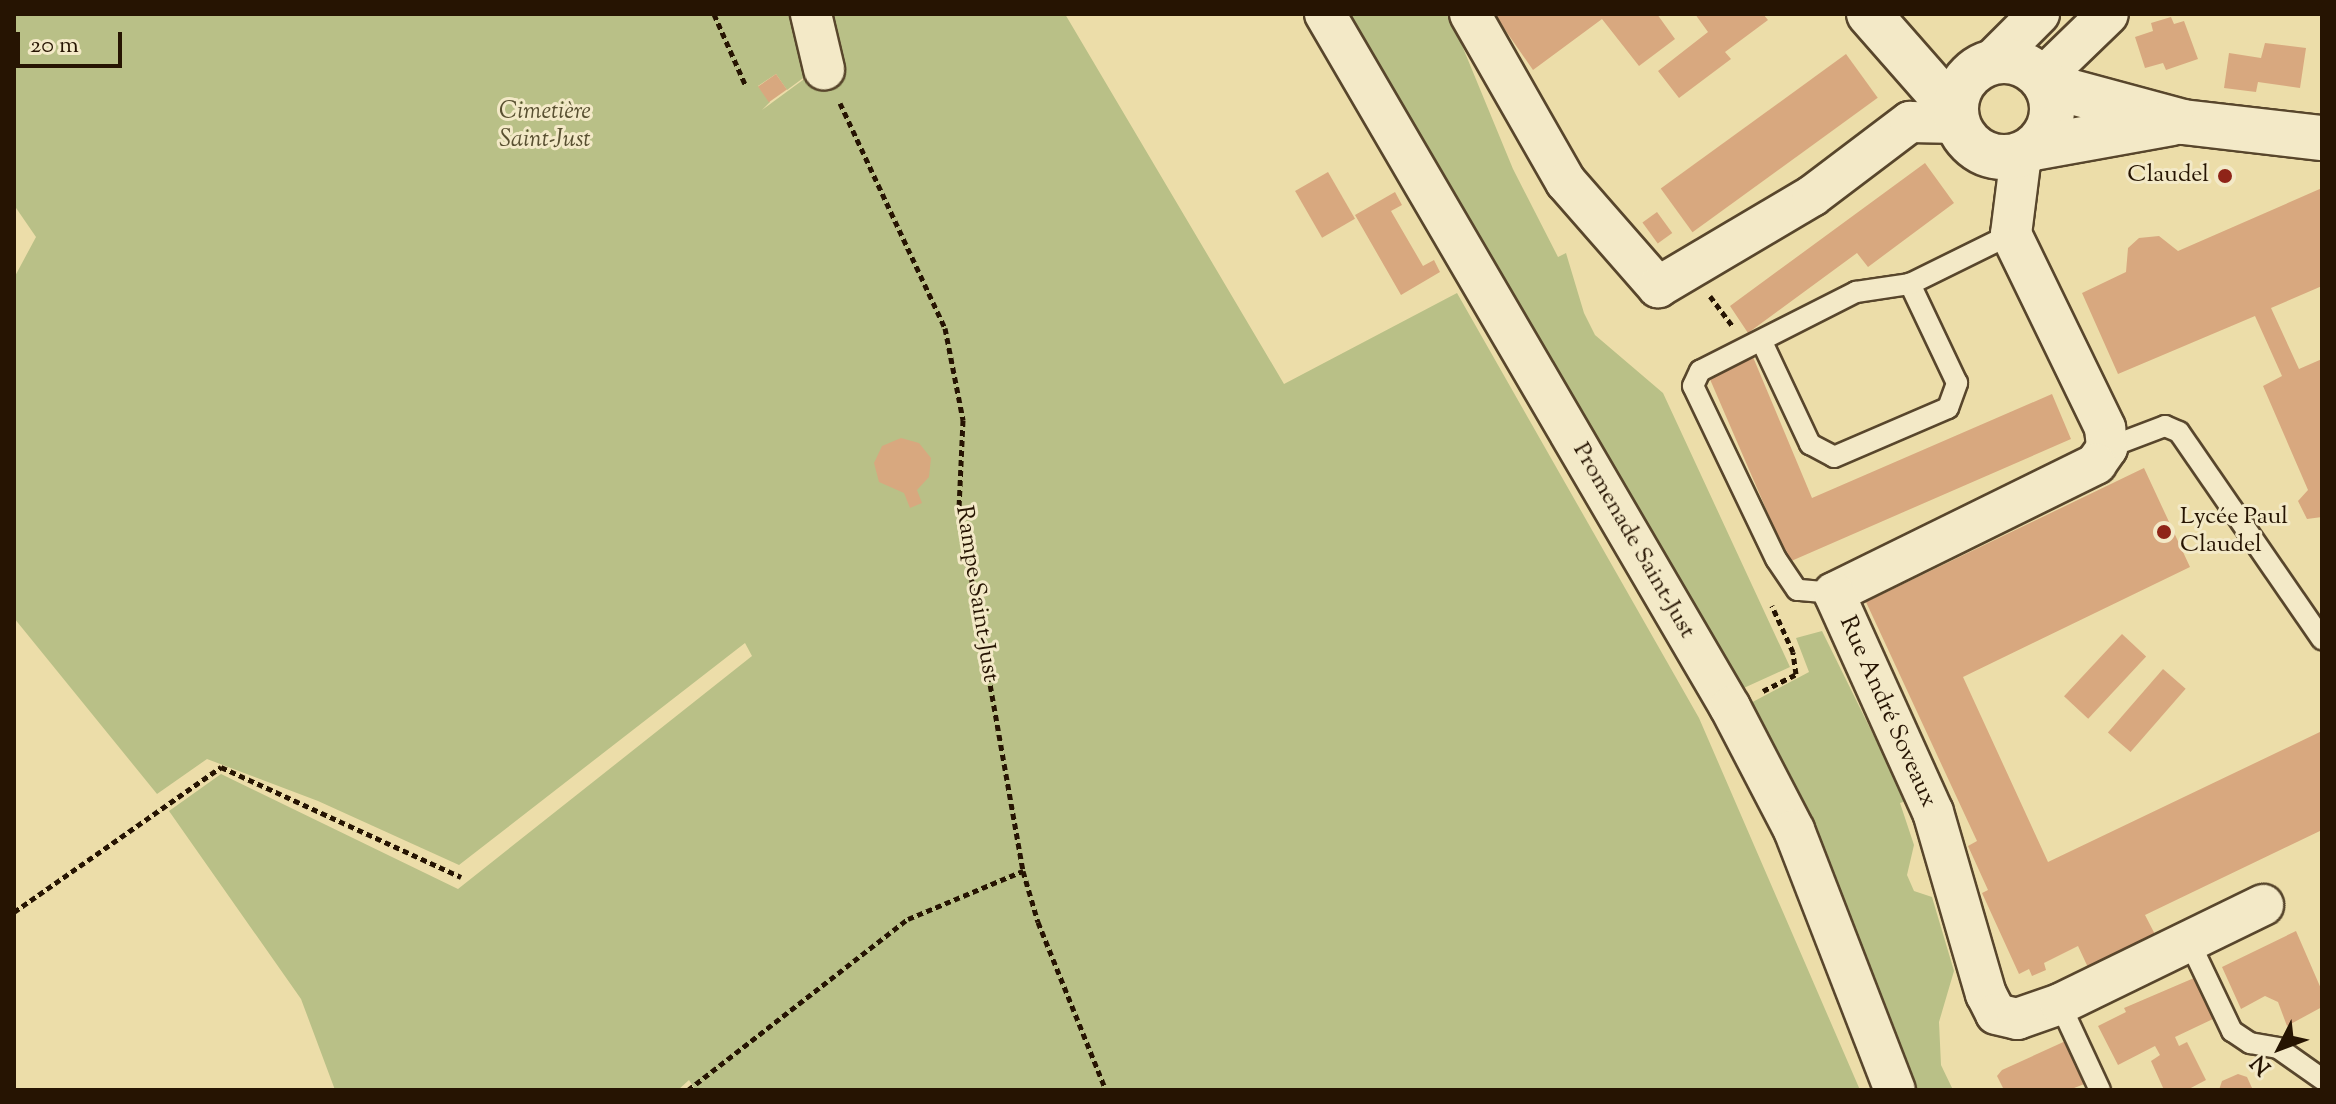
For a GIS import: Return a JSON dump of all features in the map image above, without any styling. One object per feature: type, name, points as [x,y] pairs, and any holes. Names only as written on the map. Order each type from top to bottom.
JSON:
[{"type":"street","points":[[811,14],[824,69]]},
{"type":"street","name":"Promenade Saint-Just","points":[[1325,14],[1730,707],[1794,830],[1895,1090]]},
{"type":"street","points":[[1470,14],[1566,182],[1658,287],[1812,196],[1910,122],[1957,118]]},
{"type":"street","points":[[1957,118],[1961,86],[2039,14]]},
{"type":"street","points":[[2044,82],[2108,14]]},
{"type":"street","points":[[1871,17],[1986,64],[2019,63],[2044,82],[2183,122],[2322,138]]},
{"type":"street","points":[[1871,17],[1957,118],[1976,149],[2005,158],[2027,151],[2183,122]]},
{"type":"street","points":[[2044,82],[2052,112],[2043,138],[2027,151],[2011,234],[2105,428],[2107,448]]},
{"type":"street","name":"Rue André Soveaux","points":[[2107,448],[2096,464],[1834,593],[1933,812],[1996,1014],[2017,1019],[2060,1004],[2263,905]]},
{"type":"lane","points":[[1834,593],[1797,590],[1776,559],[1693,386],[1700,371],[1856,292],[1910,284],[2011,234]]},
{"type":"lane","points":[[1755,345],[1810,444],[1834,457],[1948,408],[1957,383],[1910,284]]},
{"type":"lane","points":[[2107,448],[2165,426],[2179,432],[2322,639]]},
{"type":"lane","points":[[2189,941],[2232,1031],[2250,1043],[2278,1048],[2319,1081]]},
{"type":"lane","points":[[2060,1004],[2100,1090]]},
{"type":"path","points":[[714,14],[745,84]]},
{"type":"path","name":"Rampe Saint-Just","points":[[824,69],[945,328],[963,420],[959,508],[1023,871],[1038,922],[1106,1090]]},
{"type":"path","points":[[1690,270],[1755,345]]},
{"type":"path","points":[[1730,707],[1796,674],[1793,652],[1767,597]]},
{"type":"path","points":[[14,912],[221,767],[461,877]]},
{"type":"path","points":[[688,1090],[908,919],[1023,871]]},
{"type":"green space","name":"Cimetière Saint-Just","points":[[14,14],[800,14],[814,70],[787,90],[776,74],[758,86],[770,102],[762,110],[830,60],[820,14],[1065,14],[1284,384],[1457,293],[1699,718],[1860,1090],[695,1090],[689,1080],[678,1090],[335,1090],[301,999],[169,811],[221,774],[458,889],[752,656],[745,643],[459,865],[318,801],[207,759],[157,794],[14,618],[14,278],[36,237],[14,205]]},
{"type":"green space","points":[[1345,14],[1449,14],[1513,169],[1558,257],[1566,253],[1584,313],[1595,335],[1663,393],[1790,667],[1735,692]]},
{"type":"green space","points":[[1822,631],[1906,801],[1900,803],[1914,845],[1907,875],[1914,891],[1932,897],[1954,971],[1939,1022],[1941,1065],[1953,1090],[1903,1090],[1745,706],[1809,672],[1796,638]]},
{"type":"building","points":[[1494,14],[1657,14],[1675,39],[1639,66],[1602,19],[1533,70]]},
{"type":"building","points":[[1695,14],[1763,14],[1768,20],[1725,52],[1731,59],[1679,98],[1658,71],[1708,32]]},
{"type":"building","points":[[2171,17],[2174,24],[2184,21],[2198,59],[2166,70],[2163,63],[2145,68],[2135,37],[2153,31],[2151,23]]},
{"type":"building","points":[[2265,43],[2306,48],[2300,88],[2258,82],[2256,92],[2224,88],[2229,53],[2261,58]]},
{"type":"building","points":[[1846,54],[1878,98],[1692,232],[1661,189]]},
{"type":"building","points":[[776,74],[787,90],[769,102],[758,87]]},
{"type":"building","points":[[1925,163],[1954,203],[1868,267],[1857,253],[1748,333],[1730,306]]},
{"type":"building","points":[[1328,172],[1355,219],[1322,238],[1295,191]]},
{"type":"building","points":[[2322,188],[2322,286],[2271,308],[2299,369],[2322,359],[2322,517],[2307,519],[2298,501],[2308,490],[2263,386],[2282,376],[2255,316],[2118,374],[2082,293],[2126,272],[2128,248],[2139,238],[2159,236],[2178,251]]},
{"type":"building","points":[[1395,192],[1402,205],[1391,211],[1423,266],[1434,260],[1440,272],[1401,295],[1355,215]]},
{"type":"building","points":[[1657,212],[1672,233],[1658,244],[1642,223]]},
{"type":"building","points":[[1753,357],[1812,498],[2052,394],[2071,439],[1789,562],[1709,377]]},
{"type":"building","points":[[901,438],[919,443],[931,458],[929,477],[917,490],[922,503],[910,508],[904,493],[879,482],[874,463],[882,446]]},
{"type":"building","points":[[2144,468],[2190,567],[1963,677],[2048,862],[2322,731],[2322,830],[2145,915],[2160,944],[2092,976],[2078,946],[2044,963],[2046,970],[2032,976],[2029,969],[2019,974],[1982,893],[1988,890],[1968,846],[1977,841],[1866,602]]},
{"type":"building","points":[[2122,634],[2146,657],[2088,719],[2064,696]]},
{"type":"building","points":[[2163,669],[2186,689],[2131,752],[2108,732]]},
{"type":"building","points":[[2296,931],[2322,991],[2322,1007],[2287,1026],[2278,1002],[2265,996],[2241,1009],[2222,967]]},
{"type":"building","points":[[2194,978],[2213,1019],[2175,1037],[2179,1046],[2187,1042],[2206,1080],[2187,1090],[2164,1090],[2151,1061],[2160,1055],[2155,1046],[2118,1065],[2098,1026],[2126,1012],[2124,1008]]},
{"type":"building","points":[[2070,1039],[2092,1081],[2069,1090],[2004,1090],[1997,1076],[2002,1070]]},
{"type":"building","points":[[2238,1074],[2247,1077],[2252,1088],[2219,1090],[2222,1081]]},
{"type":"place","name":"Claudel","points":[[2225,176]]},
{"type":"place","name":"Lycée Paul Claudel","points":[[2164,532]]}]
